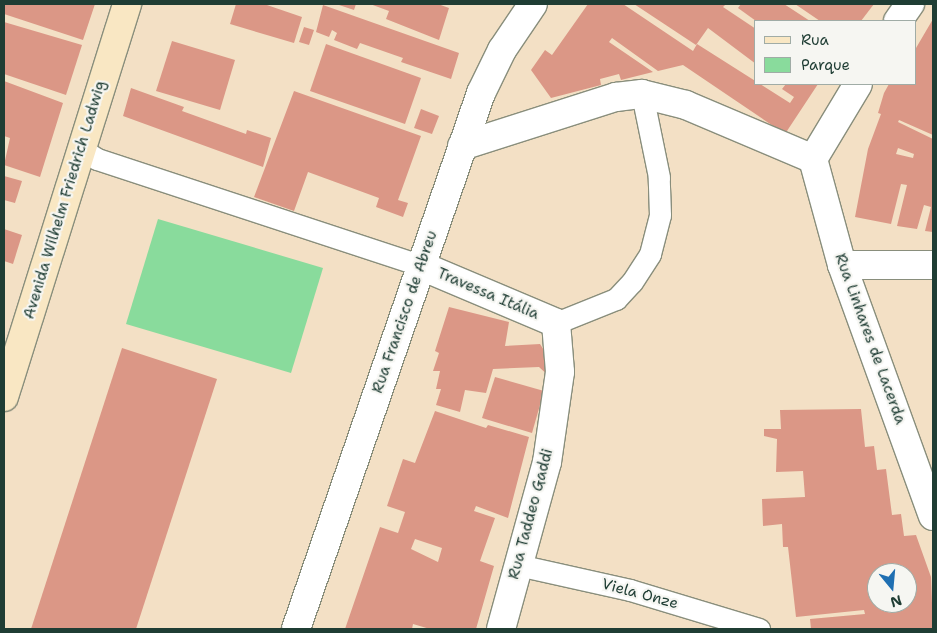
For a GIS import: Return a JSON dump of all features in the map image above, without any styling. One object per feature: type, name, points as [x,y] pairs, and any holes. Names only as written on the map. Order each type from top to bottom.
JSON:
[{"type":"street","name":"Avenida Wilhelm Friedrich Ladwig","points":[[4,397],[80,148],[127,4]]},
{"type":"street","name":"Rua Francisco de Abreu","points":[[296,629],[337,517],[419,265],[481,93],[502,50],[533,4]]},
{"type":"street","points":[[899,20],[910,4]]},
{"type":"street","points":[[462,146],[616,97],[642,94],[686,105],[813,159],[857,85]]},
{"type":"street","name":"Rua Linhares de Lacerda","points":[[813,159],[842,265],[933,516]]},
{"type":"street","name":"Travessa Itália","points":[[419,265],[556,323]]},
{"type":"street","points":[[842,265],[933,265]]},
{"type":"street","name":"Rua Taddeo Gaddi","points":[[501,629],[547,462],[560,372],[556,323]]},
{"type":"lane","points":[[556,323],[616,299],[632,282],[650,254],[660,215],[659,177],[642,94]]},
{"type":"lane","points":[[80,148],[97,159],[419,265]]},
{"type":"lane","name":"Viela Onze","points":[[518,565],[630,590],[759,629]]},
{"type":"green space","points":[[158,219],[323,268],[291,373],[126,324]]},
{"type":"building","points":[[4,4],[95,4],[83,40],[4,14]]},
{"type":"building","points":[[236,4],[264,4],[302,17],[294,43],[230,24]]},
{"type":"building","points":[[336,4],[356,4],[354,10]]},
{"type":"building","points":[[370,4],[438,4],[449,8],[439,40],[386,19],[389,11]]},
{"type":"building","points":[[588,4],[623,4],[693,51],[697,44],[754,80],[754,85],[762,85],[790,103],[794,97],[782,89],[785,85],[817,85],[785,134],[683,65],[658,71],[612,38],[609,42],[653,72],[621,80],[619,74],[600,79],[601,85],[551,98],[531,70],[545,50],[552,55]]},
{"type":"building","points":[[634,4],[726,4],[723,7],[754,28],[754,62],[708,28],[696,45]]},
{"type":"building","points":[[741,4],[784,4],[808,20],[755,20],[738,8]]},
{"type":"building","points":[[795,4],[874,4],[862,20],[819,20]]},
{"type":"building","points":[[323,5],[459,53],[451,79],[401,62],[403,58],[360,43],[357,49],[334,40],[337,33],[332,30],[329,37],[316,32]]},
{"type":"building","points":[[933,19],[933,135],[899,120],[898,122],[933,139],[933,232],[925,231],[931,207],[924,205],[917,229],[897,226],[907,185],[901,184],[891,224],[855,217],[868,149],[881,114],[878,113],[888,85],[917,85],[917,46]],"holes":[[[898,148],[914,154],[913,158],[896,154]]]},
{"type":"building","points":[[4,22],[82,45],[66,95],[4,74]]},
{"type":"building","points":[[304,27],[314,30],[309,45],[299,42]]},
{"type":"building","points":[[172,41],[235,60],[220,110],[156,91]]},
{"type":"building","points":[[326,44],[421,78],[405,124],[310,91]]},
{"type":"building","points":[[4,81],[63,103],[40,177],[4,165],[10,138],[4,136]]},
{"type":"building","points":[[131,88],[184,107],[182,111],[246,134],[247,130],[271,138],[263,167],[123,116]]},
{"type":"building","points":[[294,91],[421,136],[398,200],[408,203],[403,217],[376,207],[379,198],[308,172],[294,211],[254,197]]},
{"type":"building","points":[[421,109],[439,116],[432,134],[414,128]]},
{"type":"building","points":[[4,176],[22,181],[15,203],[4,200]]},
{"type":"building","points":[[4,229],[22,235],[13,264],[4,261]]},
{"type":"building","points":[[449,307],[509,322],[505,346],[540,344],[547,355],[550,377],[539,367],[493,369],[486,393],[465,390],[460,412],[436,405],[441,389],[436,389],[440,371],[433,371],[439,353],[435,351]]},
{"type":"building","points":[[122,348],[217,379],[136,629],[31,629]]},
{"type":"building","points":[[495,377],[544,391],[532,433],[482,418]]},
{"type":"building","points":[[861,409],[865,447],[874,446],[877,470],[886,469],[892,515],[901,514],[904,536],[916,535],[931,577],[933,629],[811,629],[810,619],[865,614],[864,610],[796,617],[788,547],[783,547],[782,524],[763,526],[762,499],[805,497],[803,471],[776,472],[777,439],[764,436],[764,429],[781,429],[780,410]]},
{"type":"building","points":[[435,411],[486,428],[488,425],[529,437],[508,518],[476,506],[474,511],[495,518],[480,561],[494,566],[476,629],[430,629],[413,624],[412,629],[345,629],[380,527],[398,533],[405,512],[387,506],[403,459],[415,463]],"holes":[[[415,539],[442,548],[438,562],[411,549]]]}]
